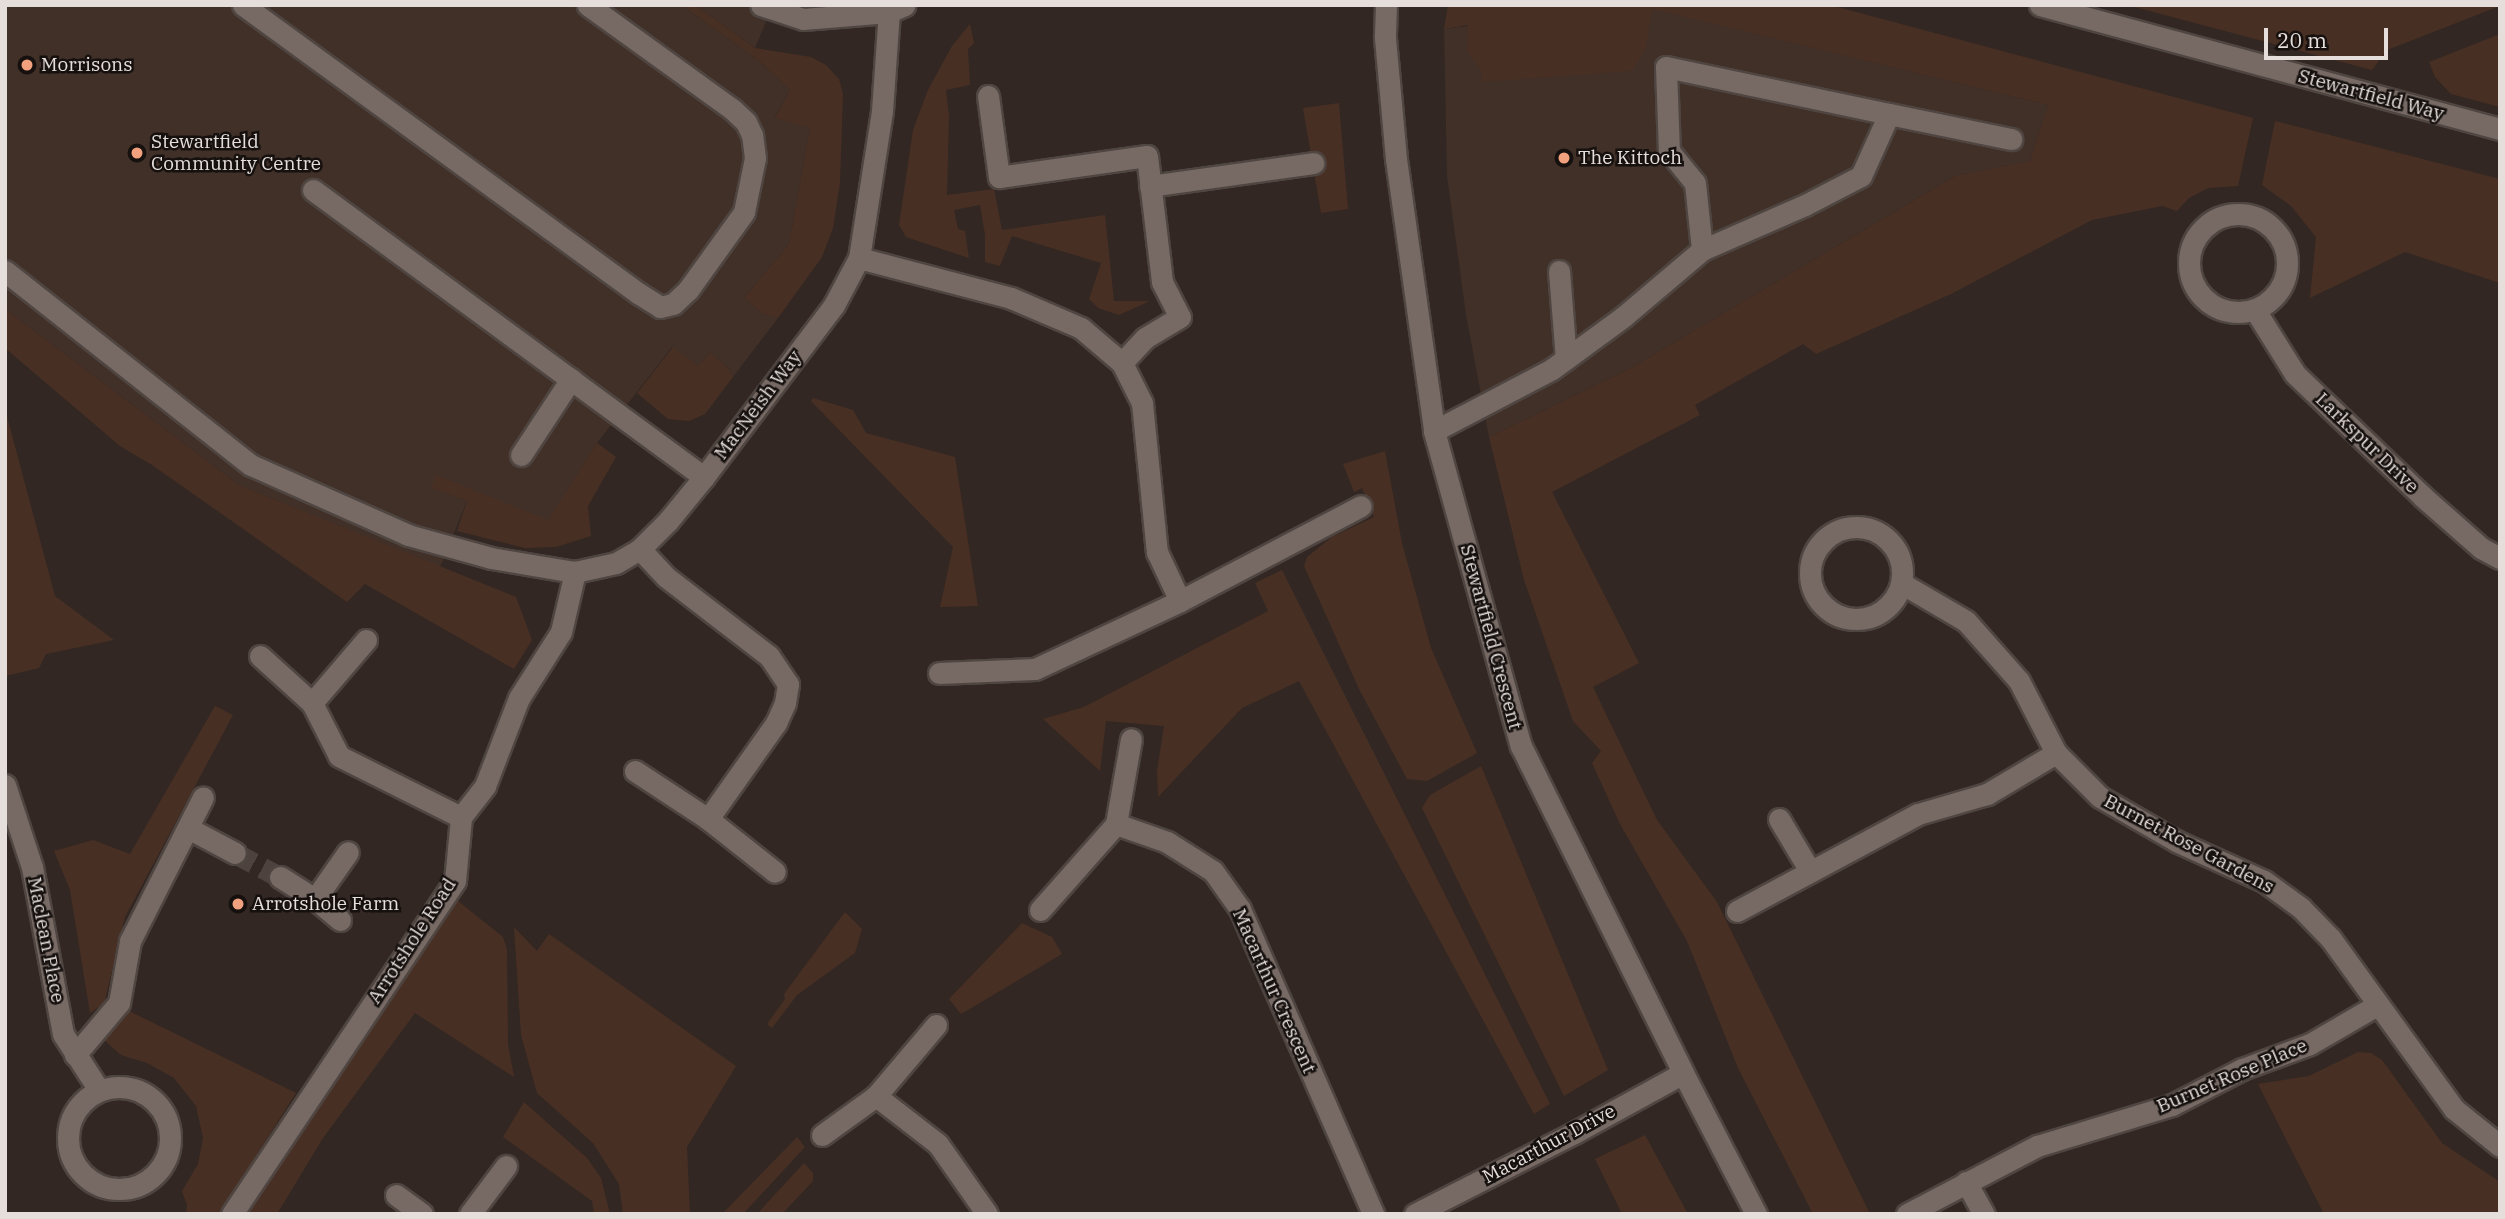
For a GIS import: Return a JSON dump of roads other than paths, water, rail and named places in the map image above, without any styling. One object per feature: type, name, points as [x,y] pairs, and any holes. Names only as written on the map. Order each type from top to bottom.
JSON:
[{"type":"street","points":[[243,5],[638,293],[660,307],[673,304],[688,290],[744,212],[753,182],[755,158],[752,135],[746,122],[732,109],[588,5]]},
{"type":"street","name":"MacNeish Way","points":[[5,271],[251,465],[408,535],[491,558],[575,572],[616,563],[640,549],[668,521],[704,477],[834,304],[859,258],[897,9],[803,19],[761,5]]},
{"type":"street","name":"Stewartfield Way","points":[[2040,5],[2500,129]]},
{"type":"street","name":"Stewartfield Crescent","points":[[1384,7],[1396,159],[1434,431],[1521,746],[1756,1214]]},
{"type":"street","points":[[1702,250],[1695,183],[1669,151],[1666,67],[2011,139]]},
{"type":"street","points":[[988,96],[999,177],[1147,156],[1162,282],[1180,317],[1145,338],[1122,363]]},
{"type":"street","points":[[1434,431],[1566,359],[1678,273],[1702,250],[1805,205],[1861,176],[1889,114]]},
{"type":"street","points":[[1150,186],[1313,163]]},
{"type":"street","points":[[313,190],[704,477]]},
{"type":"street","points":[[2244,214],[2260,219],[2273,228],[2283,242],[2287,265],[2280,289],[2269,301],[2255,310],[2235,312],[2216,307],[2201,295],[2191,278],[2189,258],[2194,240],[2207,225],[2224,216],[2244,214]]},
{"type":"street","points":[[859,258],[1011,298],[1081,328],[1122,363],[1142,403],[1157,552],[1180,601]]},
{"type":"street","points":[[1559,271],[1566,359]]},
{"type":"street","name":"Larkspur Drive","points":[[2255,310],[2295,374],[2422,496],[2481,548],[2500,558]]},
{"type":"street","points":[[521,455],[571,379]]},
{"type":"street","points":[[939,673],[1035,669],[1180,601],[1361,506]]},
{"type":"street","points":[[1862,527],[1889,540],[1898,553],[1902,567],[1901,583],[1896,596],[1885,608],[1858,619],[1843,617],[1818,600],[1810,570],[1813,555],[1827,538],[1847,528],[1862,527]]},
{"type":"street","points":[[640,549],[666,577],[769,656],[788,684],[785,703],[776,723],[708,819]]},
{"type":"street","points":[[260,656],[312,703],[339,756],[461,817],[485,786],[519,698],[561,632],[575,572]]},
{"type":"street","name":"Burnet Rose Gardens","points":[[1901,583],[1966,621],[2019,681],[2056,753],[2100,797],[2178,842],[2264,881],[2301,908],[2331,939],[2454,1109],[2500,1146]]},
{"type":"street","points":[[312,703],[366,640]]},
{"type":"street","points":[[1040,910],[1116,824],[1131,739]]},
{"type":"street","points":[[1737,911],[1918,814],[1987,794],[2056,753]]},
{"type":"street","points":[[635,771],[708,819],[775,872]]},
{"type":"street","name":"Maclean Place","points":[[5,785],[32,867],[63,1034],[99,1090]]},
{"type":"street","points":[[75,1055],[119,1003],[130,941],[203,797]]},
{"type":"street","name":"Arrotshole Road","points":[[232,1214],[455,881],[461,817]]},
{"type":"street","points":[[1779,819],[1810,871]]},
{"type":"street","name":"Macarthur Crescent","points":[[1116,824],[1167,842],[1213,871],[1240,909],[1373,1214]]},
{"type":"street","points":[[188,828],[235,853]]},
{"type":"street","points":[[315,899],[348,852]]},
{"type":"street","points":[[281,877],[315,899],[340,920]]},
{"type":"street","name":"Burnet Rose Place","points":[[1907,1214],[2037,1146],[2172,1105],[2242,1069],[2310,1044],[2377,1005]]},
{"type":"street","points":[[822,1135],[876,1096],[936,1025]]},
{"type":"street","name":"Macarthur Drive","points":[[1415,1214],[1574,1133],[1683,1073]]},
{"type":"street","points":[[125,1086],[142,1091],[165,1112],[171,1132],[170,1151],[157,1174],[144,1184],[125,1189],[106,1188],[80,1172],[71,1156],[69,1125],[76,1109],[99,1090],[125,1086]]},
{"type":"street","points":[[876,1096],[938,1144],[987,1214]]},
{"type":"street","points":[[470,1214],[506,1166]]},
{"type":"street","points":[[1966,1182],[1984,1214]]},
{"type":"street","points":[[396,1195],[422,1214]]},
{"type":"tunnel","points":[[235,853],[280,877]]},
{"type":"place","name":"Morrisons","points":[[27,65]]},
{"type":"place","name":"Stewartfield Community Centre","points":[[137,153]]},
{"type":"place","name":"The Kittoch","points":[[1564,158]]},
{"type":"place","name":"Arrotshole Farm","points":[[238,904]]}]
